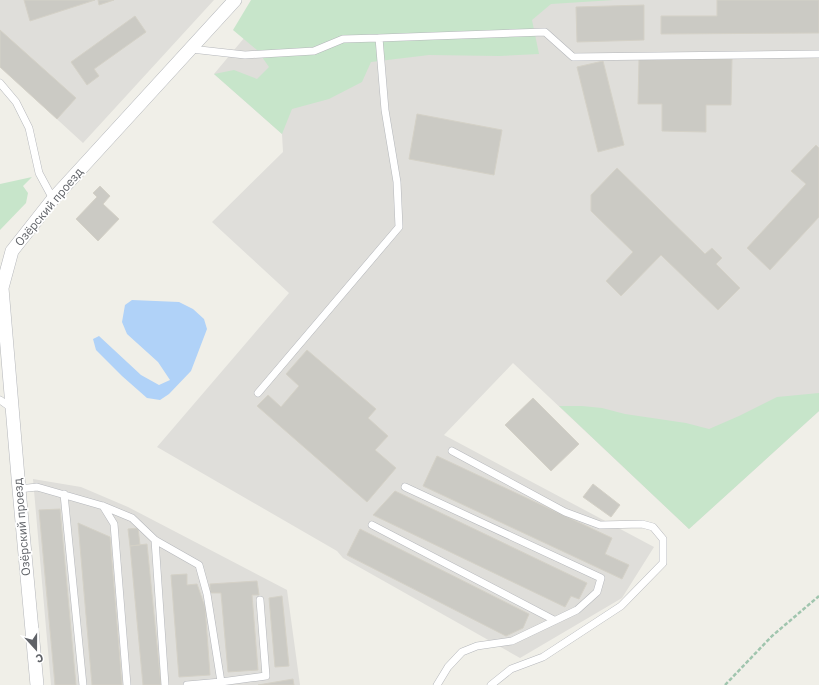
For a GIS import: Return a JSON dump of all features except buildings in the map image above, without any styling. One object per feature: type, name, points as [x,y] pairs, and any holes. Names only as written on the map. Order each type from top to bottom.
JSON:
[{"type":"street","name":"Озёрский проезд","points":[[37,685],[18,489],[13,409],[1,288],[12,251],[53,199],[235,0]]},
{"type":"lane","points":[[191,49],[245,55],[314,51],[343,39],[545,32],[572,57],[819,54]]},
{"type":"lane","points":[[258,393],[400,227],[397,182],[385,110],[380,38]]},
{"type":"lane","points":[[0,82],[16,102],[29,128],[39,173],[53,199]]},
{"type":"lane","points":[[0,400],[13,409]]},
{"type":"lane","points":[[452,451],[565,512],[600,525],[642,524],[653,527],[663,539],[663,563],[621,606],[543,656],[511,669],[491,685]]},
{"type":"lane","points":[[18,489],[37,487],[103,506],[132,518],[155,540],[199,565],[207,594],[220,682]]},
{"type":"lane","points":[[405,487],[601,578],[597,592],[577,610],[512,641],[477,646],[462,652],[448,667],[437,685]]},
{"type":"lane","points":[[64,494],[84,685]]},
{"type":"lane","points":[[103,506],[114,524],[127,685]]},
{"type":"lane","points":[[372,525],[554,620]]},
{"type":"lane","points":[[155,540],[165,685]]},
{"type":"lane","points":[[188,685],[266,676],[260,600]]},
{"type":"path","points":[[725,685],[772,636],[819,596]]},
{"type":"shaded area","points":[[0,0],[214,0],[83,143],[0,67]]},
{"type":"shaded area","points":[[276,0],[819,0],[819,411],[689,529],[513,363],[444,435],[654,547],[622,598],[520,658],[343,558],[337,551],[157,447],[289,293],[212,222],[283,152],[282,134],[214,74]]},
{"type":"shaded area","points":[[33,479],[81,487],[128,507],[287,590],[300,685],[51,685]]},
{"type":"green space","points":[[251,0],[614,0],[551,4],[532,20],[539,54],[500,56],[429,55],[371,62],[362,82],[329,99],[292,109],[282,134],[214,74],[234,70],[257,79],[269,67],[257,50],[233,30]]},
{"type":"green space","points":[[32,177],[23,186],[28,193],[26,203],[0,230],[0,184]]},
{"type":"green space","points":[[819,393],[819,411],[689,529],[559,406],[602,408],[625,414],[686,423],[709,429],[777,397]]},
{"type":"water","points":[[132,300],[179,302],[193,309],[204,319],[207,329],[191,371],[169,394],[160,400],[147,398],[96,350],[93,339],[99,336],[141,375],[159,385],[170,380],[158,362],[127,334],[122,322],[125,305]]}]
